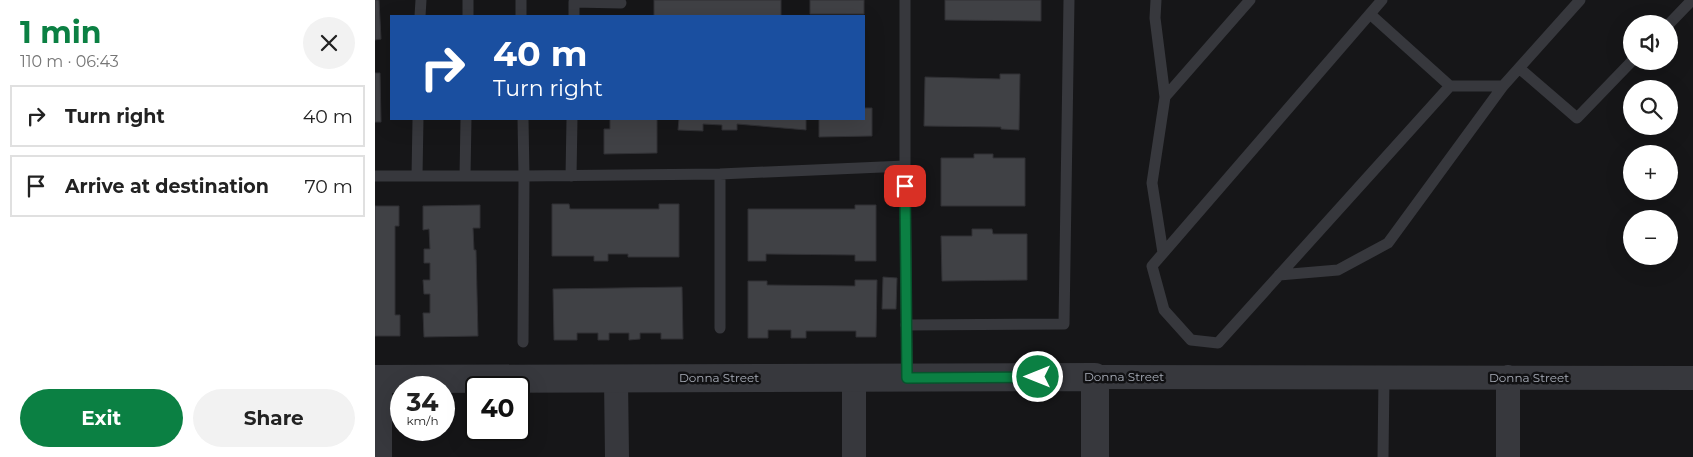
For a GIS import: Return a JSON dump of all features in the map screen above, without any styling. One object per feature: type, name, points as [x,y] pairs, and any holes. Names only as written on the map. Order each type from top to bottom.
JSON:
[{"type":"street","points":[[1095,377],[1095,457]]},
{"type":"street","name":"Donna Street","points":[[378,378],[1693,378]]},
{"type":"street","points":[[378,378],[381,457]]},
{"type":"street","points":[[617,378],[617,457]]},
{"type":"street","points":[[854,378],[854,457]]},
{"type":"street","points":[[1507,378],[1508,457]]},
{"type":"lane","points":[[420,15],[421,0]]},
{"type":"lane","points":[[468,0],[468,15]]},
{"type":"lane","points":[[521,0],[521,15]]},
{"type":"lane","points":[[905,0],[907,378]]},
{"type":"lane","points":[[906,325],[1064,324],[1069,0]]},
{"type":"lane","points":[[1156,0],[1155,18],[1165,97],[1152,183],[1163,253]]},
{"type":"lane","points":[[1165,97],[1250,0]]},
{"type":"lane","points":[[1382,0],[1152,266],[1164,310],[1191,340],[1218,343],[1450,86]]},
{"type":"lane","points":[[1279,275],[1338,270],[1388,243],[1503,86],[1580,0]]},
{"type":"lane","points":[[1678,15],[1692,0]]},
{"type":"lane","points":[[574,15],[574,2],[621,3]]},
{"type":"lane","points":[[1370,14],[1450,86],[1503,86]]},
{"type":"lane","points":[[1519,68],[1577,118],[1623,70]]},
{"type":"lane","points":[[417,176],[418,120]]},
{"type":"lane","points":[[465,176],[466,120]]},
{"type":"lane","points":[[523,120],[523,342]]},
{"type":"lane","points":[[571,176],[572,120]]},
{"type":"lane","points":[[375,176],[720,174],[905,166]]},
{"type":"lane","points":[[720,174],[720,328]]},
{"type":"lane","points":[[1383,377],[1383,457]]},
{"type":"building","points":[[375,0],[379,0],[381,39],[375,40]]},
{"type":"building","points":[[654,0],[781,0],[781,15],[654,15]]},
{"type":"building","points":[[810,0],[864,0],[864,14],[810,14]]},
{"type":"building","points":[[945,0],[1041,0],[1041,21],[945,20]]},
{"type":"building","points":[[375,73],[380,73],[381,122],[375,122]]},
{"type":"building","points":[[1000,74],[1020,74],[1019,130],[1001,129],[1001,127],[924,126],[925,77],[1000,79]]},
{"type":"building","points":[[865,108],[872,108],[872,136],[819,137],[819,120],[865,120]]},
{"type":"building","points":[[610,120],[657,120],[657,153],[604,154],[604,129],[610,129]]},
{"type":"building","points":[[679,120],[806,120],[806,130],[737,124],[737,130],[722,130],[722,125],[703,124],[703,131],[678,130]]},
{"type":"building","points":[[974,154],[993,154],[993,158],[1025,158],[1025,206],[941,206],[941,158],[974,158]]},
{"type":"building","points":[[552,204],[569,204],[570,209],[659,209],[659,204],[679,204],[679,257],[628,257],[628,254],[608,254],[608,261],[594,261],[594,256],[552,256]]},
{"type":"building","points":[[480,205],[480,228],[473,228],[474,250],[476,250],[478,336],[424,337],[423,313],[430,313],[430,294],[424,294],[423,280],[430,280],[430,263],[424,263],[424,249],[430,249],[429,229],[423,230],[423,206]]},
{"type":"building","points":[[855,205],[876,205],[876,261],[855,261],[855,255],[766,254],[766,261],[748,261],[748,209],[855,209]]},
{"type":"building","points":[[375,206],[399,206],[399,226],[395,226],[395,315],[400,315],[400,336],[375,336]]},
{"type":"building","points":[[972,229],[992,229],[993,234],[1027,234],[1027,280],[942,281],[941,236],[972,236]]},
{"type":"building","points":[[883,277],[897,278],[896,309],[882,309]]},
{"type":"building","points":[[855,280],[877,280],[876,337],[856,337],[856,331],[806,331],[806,338],[791,338],[791,330],[768,330],[768,338],[748,338],[748,281],[767,281],[767,285],[855,286]]},
{"type":"building","points":[[682,287],[683,339],[661,339],[661,333],[640,333],[640,339],[629,340],[629,333],[609,333],[609,340],[598,340],[598,333],[577,333],[577,340],[554,340],[553,289]]},
{"type":"route","points":[[905,186],[907,378],[1038,377]]}]
